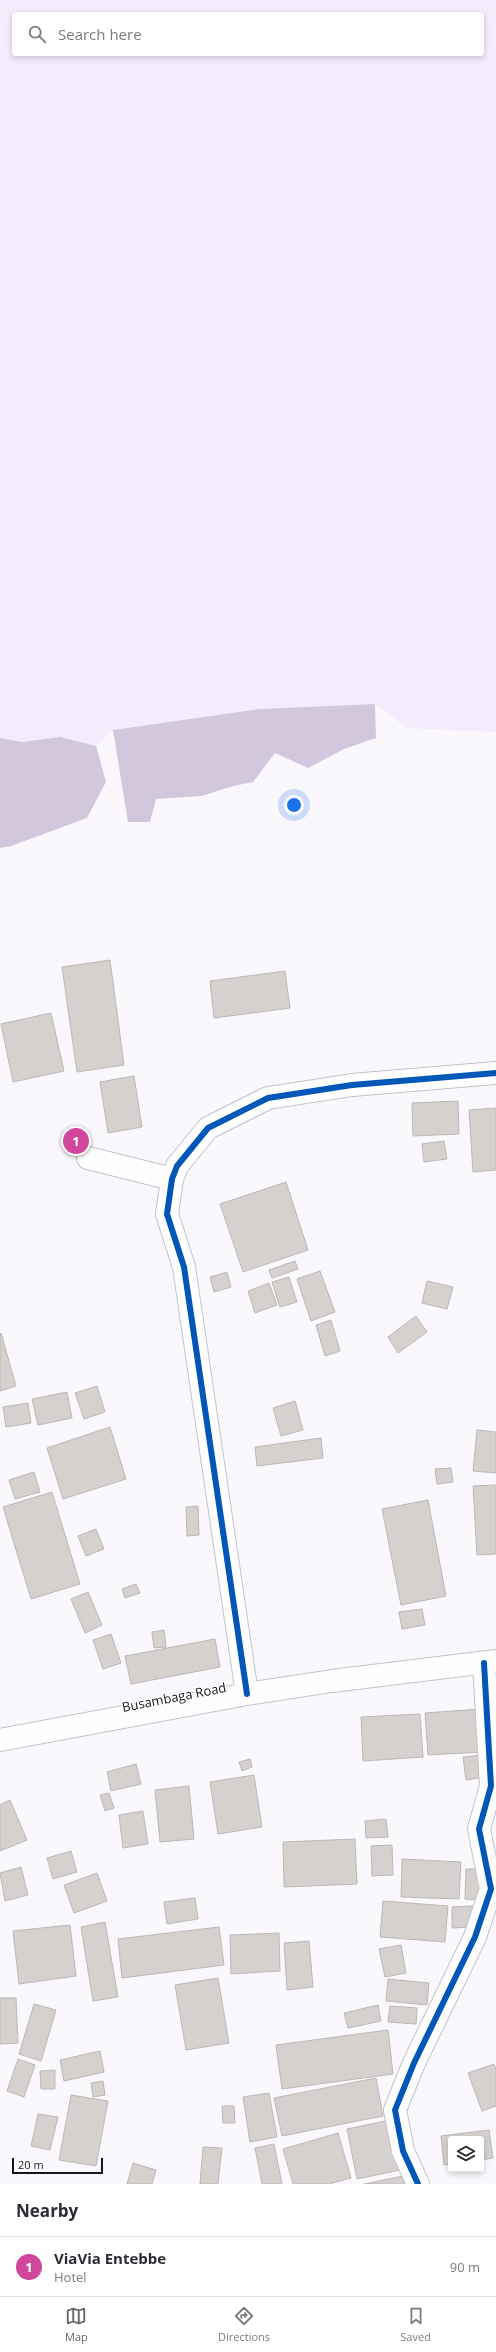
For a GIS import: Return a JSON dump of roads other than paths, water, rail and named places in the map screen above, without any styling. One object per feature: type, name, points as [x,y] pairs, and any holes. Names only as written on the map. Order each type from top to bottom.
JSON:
[{"type":"street","points":[[247,1694],[184,1267],[167,1214],[172,1179],[177,1166],[208,1128],[268,1098],[352,1085],[496,1073]]},
{"type":"street","points":[[88,1158],[172,1179]]},
{"type":"street","points":[[418,2184],[403,2151],[396,2110],[414,2063],[475,1937],[491,1888],[479,1829],[491,1786],[490,1662]]},
{"type":"street","name":"Busambaga Road","points":[[0,1740],[247,1694],[332,1681],[490,1662]]},
{"type":"place","name":"ViaVia Entebbe","points":[[76,1141]]}]
